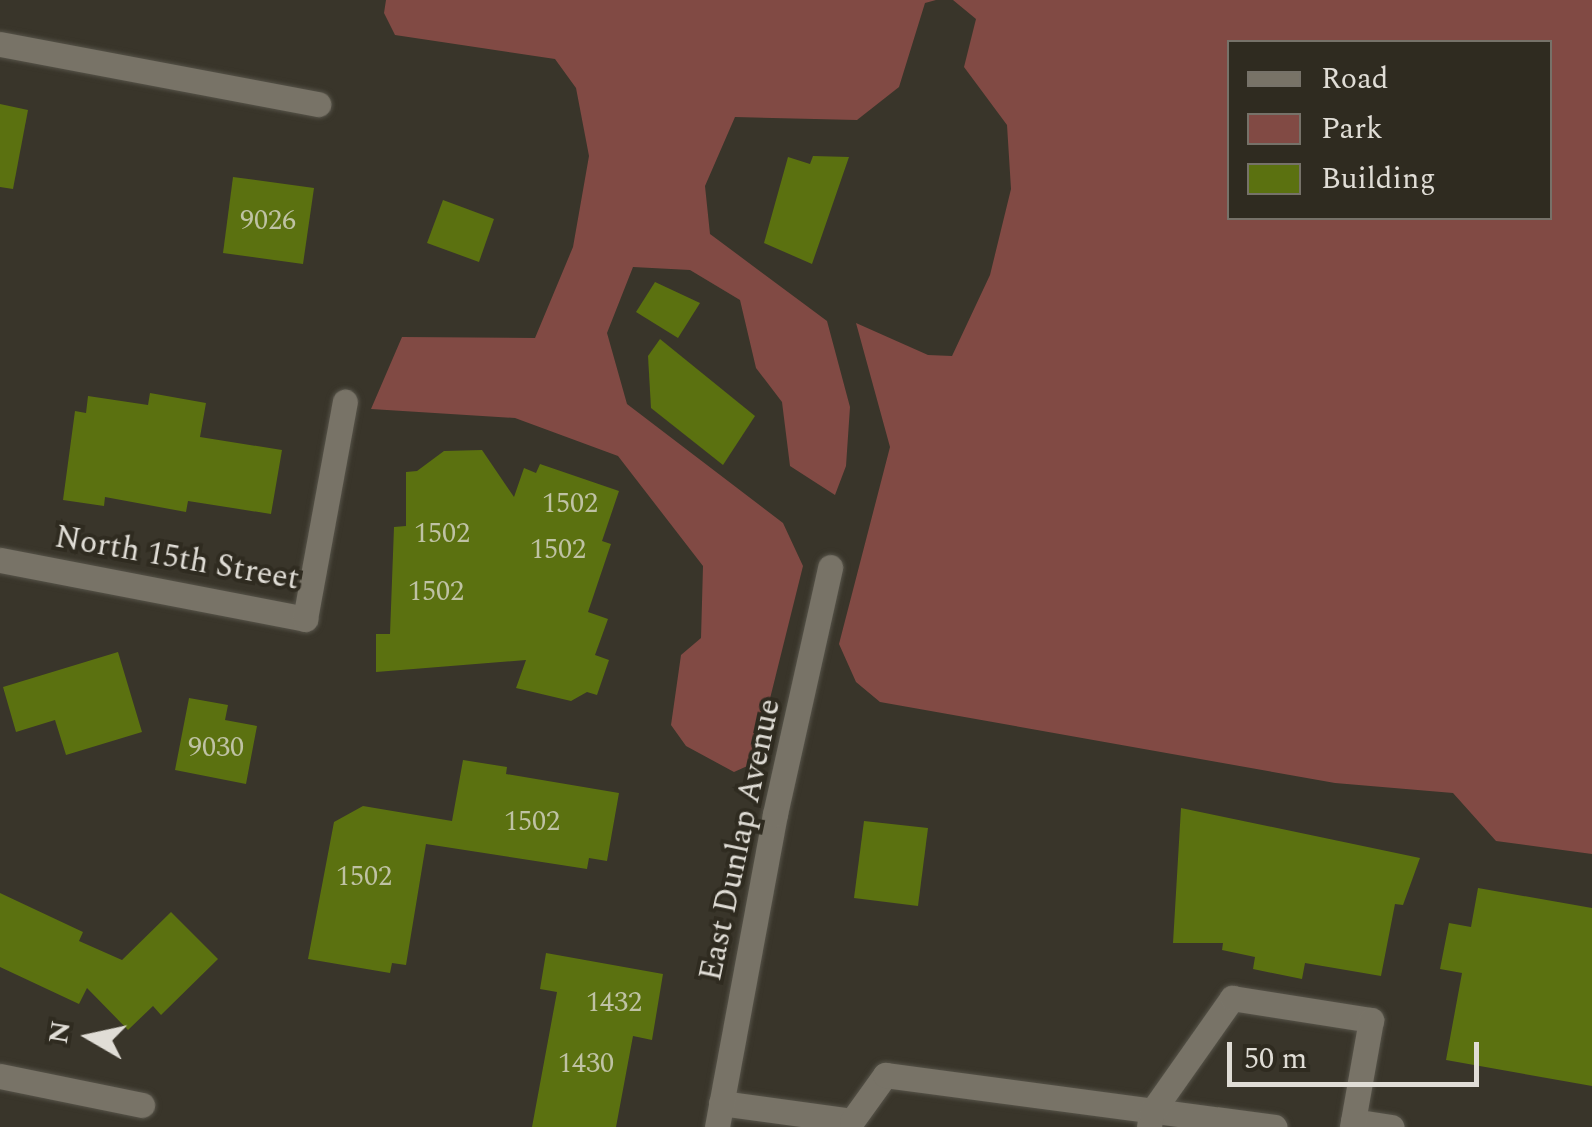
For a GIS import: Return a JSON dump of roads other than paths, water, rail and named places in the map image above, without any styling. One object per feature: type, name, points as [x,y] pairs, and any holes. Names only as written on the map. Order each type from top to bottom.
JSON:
[{"type":"street","points":[[0,44],[318,104]]},
{"type":"street","name":"North 15th Street","points":[[0,560],[305,619],[345,402]]},
{"type":"street","name":"East Dunlap Avenue","points":[[719,1115],[775,814],[830,567]]},
{"type":"street","points":[[1150,1120],[1232,998],[1371,1020],[1353,1124],[1392,1127]]},
{"type":"street","points":[[0,1076],[142,1105]]},
{"type":"street","points":[[719,1115],[853,1124],[885,1076],[1150,1120],[1275,1127]]}]
